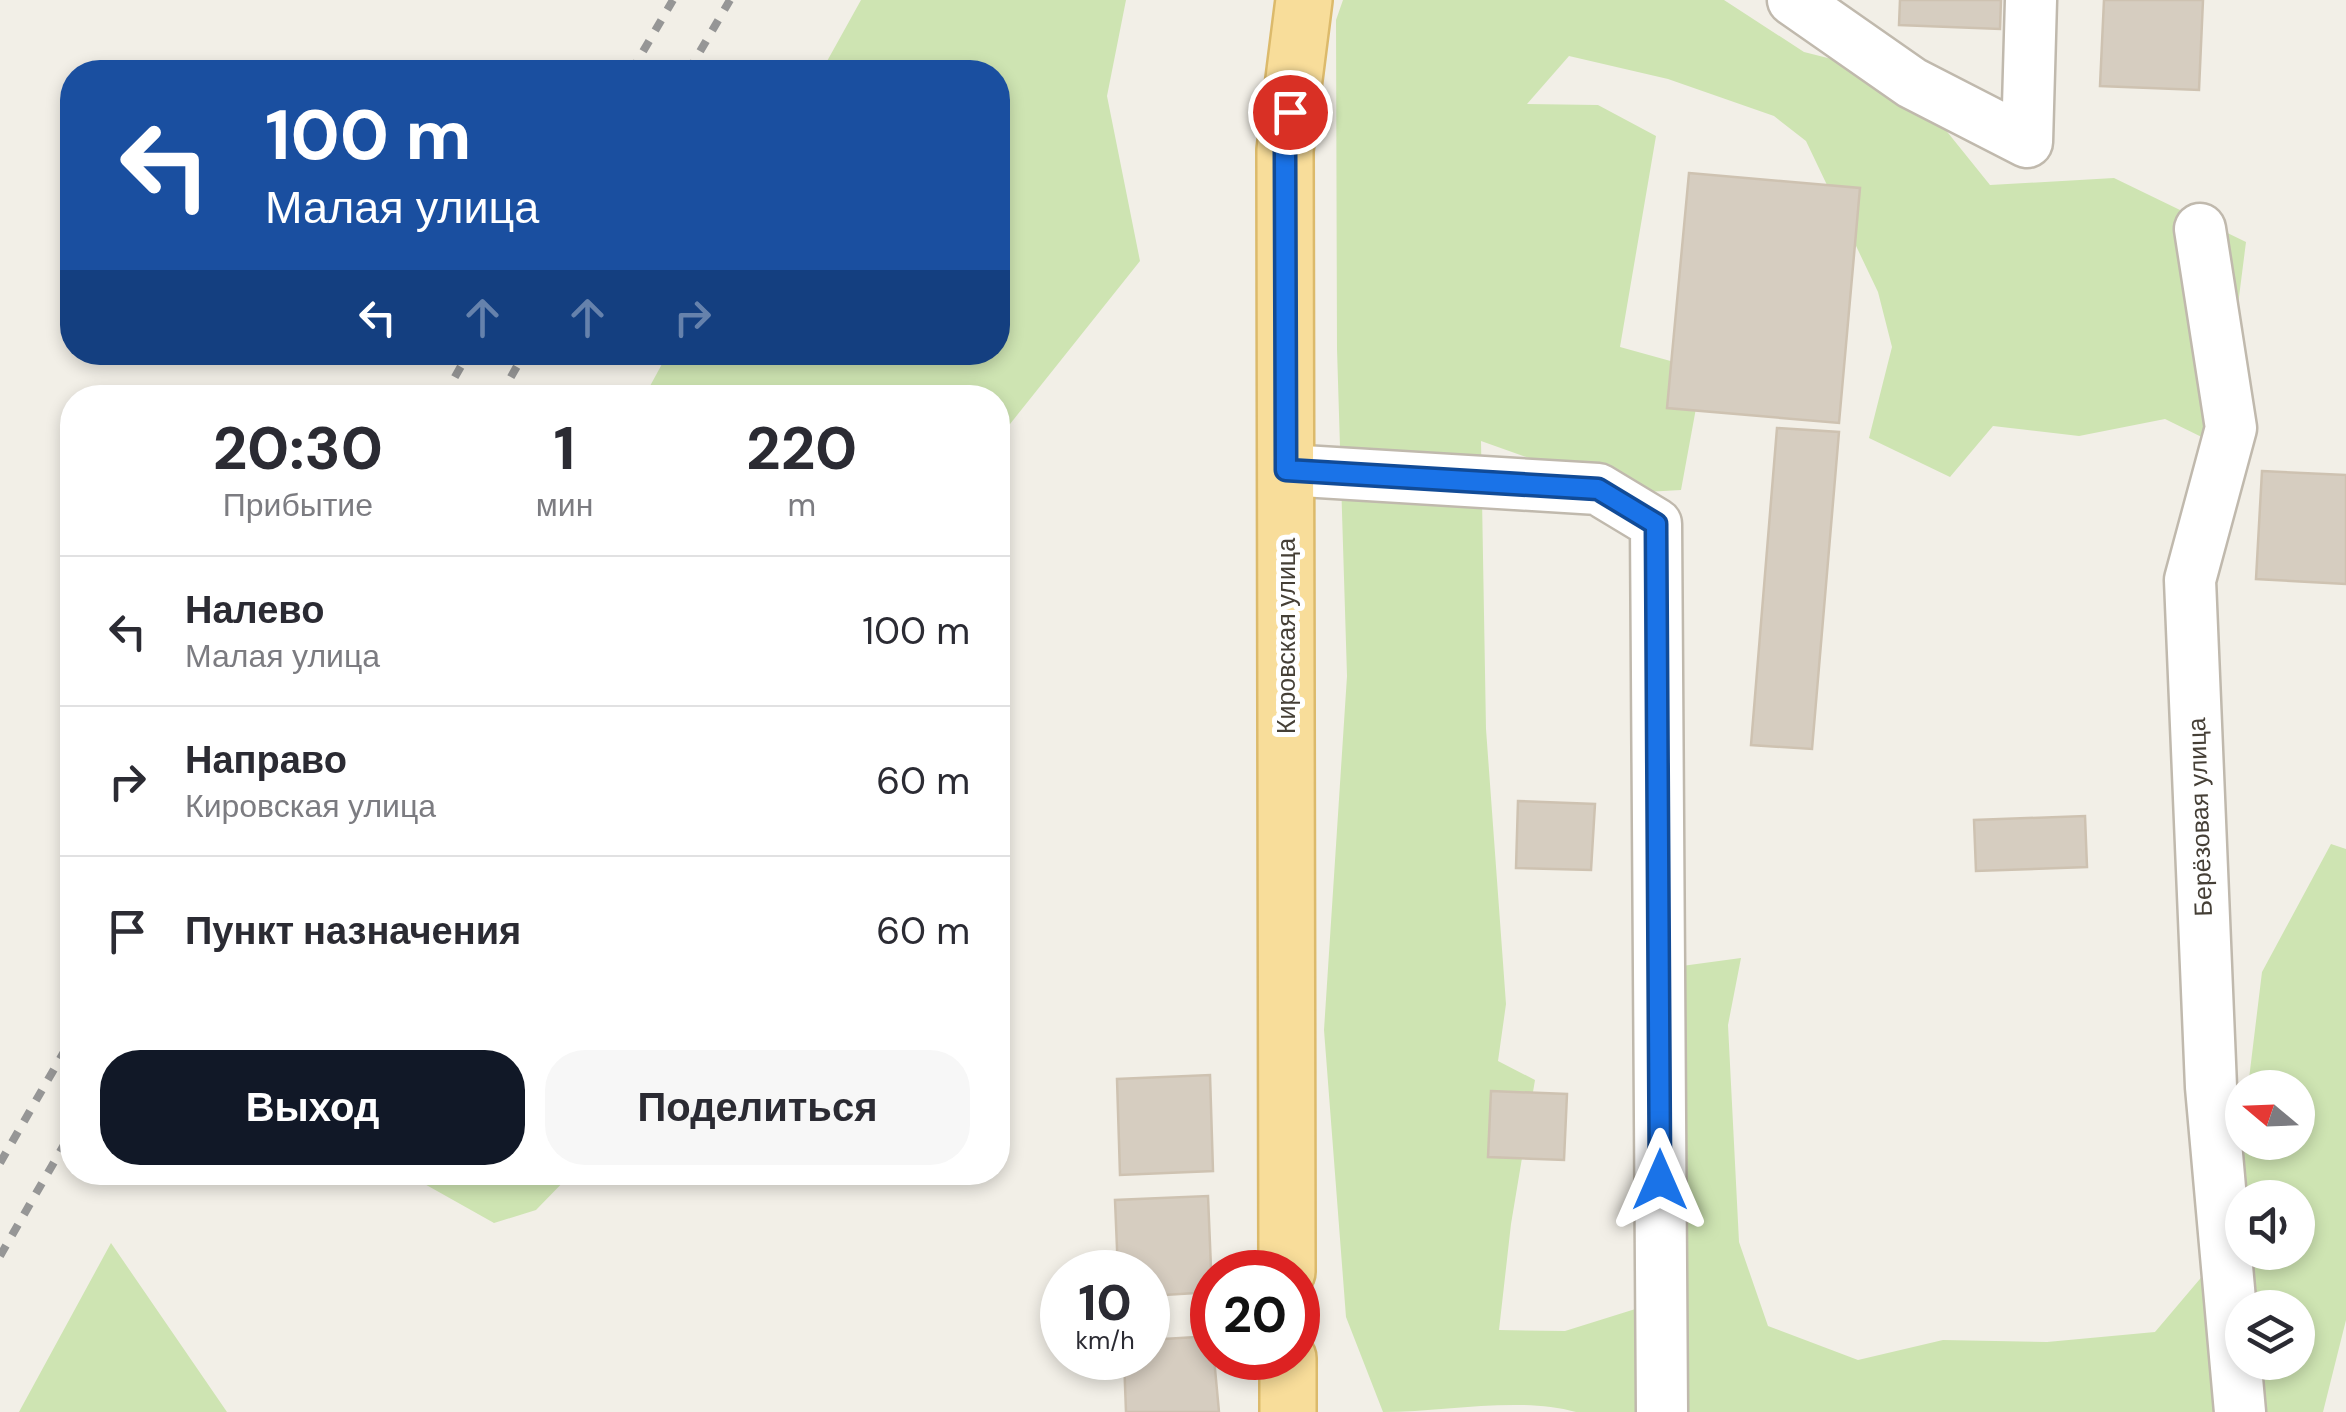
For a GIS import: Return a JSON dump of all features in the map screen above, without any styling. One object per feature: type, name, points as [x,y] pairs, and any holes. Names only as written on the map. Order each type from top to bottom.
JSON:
[{"type":"main road","name":"Кировская улица","points":[[1288,1250],[1285,150],[1304,0]]},
{"type":"main road","points":[[1288,1380],[1288,1412]]},
{"type":"street","points":[[1792,0],[1912,83],[2027,142],[2031,0]]},
{"type":"street","name":"Берёзовая улица","points":[[2200,229],[2231,428],[2190,580],[2211,1086],[2240,1412]]},
{"type":"street","points":[[1286,470],[1598,489],[1656,524],[1662,1412]]},
{"type":"green space","points":[[861,0],[1126,0],[1107,96],[1140,261],[1010,424],[1010,385],[651,385],[661,365],[1010,365],[1010,60],[828,60]]},
{"type":"green space","points":[[1343,0],[1724,0],[1804,52],[1903,77],[1990,185],[2114,178],[2246,242],[2220,446],[2165,419],[2079,436],[1993,426],[1950,477],[1869,438],[1892,347],[1878,292],[1806,141],[1774,116],[1668,79],[1569,56],[1527,104],[1598,105],[1656,136],[1620,347],[1703,370],[1681,490],[1628,493],[1481,441],[1486,729],[1506,1004],[1498,1061],[1535,1080],[1511,1224],[1499,1330],[1565,1331],[1645,1306],[1667,968],[1741,958],[1728,1025],[1739,1242],[1768,1326],[1858,1360],[1943,1340],[2047,1342],[2155,1332],[2216,1260],[2225,1213],[2225,1270],[2315,1270],[2315,1180],[2231,1180],[2235,1160],[2315,1160],[2315,1070],[2250,1070],[2262,972],[2331,844],[2346,849],[2346,1320],[2323,1412],[1576,1412],[1506,1405],[1383,1412],[1346,1317],[1324,1030],[1347,676],[1337,349],[1336,20]]},
{"type":"green space","points":[[426,1185],[560,1185],[536,1210],[494,1223]]},
{"type":"green space","points":[[111,1243],[227,1412],[19,1412]]},
{"type":"building","points":[[1900,0],[2001,0],[2000,29],[1899,25]]},
{"type":"building","points":[[2104,0],[2203,0],[2199,90],[2100,86]]},
{"type":"building","points":[[1689,173],[1860,188],[1839,423],[1667,408]]},
{"type":"building","points":[[1777,428],[1839,432],[1812,749],[1751,745]]},
{"type":"building","points":[[2262,471],[2346,475],[2346,584],[2256,579]]},
{"type":"building","points":[[1518,801],[1595,804],[1591,870],[1516,868]]},
{"type":"building","points":[[2085,816],[2087,867],[1976,871],[1974,820]]},
{"type":"building","points":[[1210,1075],[1213,1171],[1120,1175],[1117,1079]]},
{"type":"building","points":[[1491,1091],[1567,1094],[1564,1160],[1488,1157]]},
{"type":"building","points":[[1208,1196],[1210,1250],[1190,1250],[1190,1293],[1170,1295],[1170,1250],[1117,1250],[1115,1200]]},
{"type":"building","points":[[1190,1337],[1190,1380],[1216,1380],[1219,1412],[1126,1412],[1125,1380],[1170,1380],[1170,1339]]},
{"type":"railway","points":[[638,60],[673,0]]},
{"type":"railway","points":[[695,60],[730,0]]},
{"type":"railway","points":[[450,385],[462,365]]},
{"type":"railway","points":[[506,385],[518,365]]},
{"type":"railway","points":[[0,1163],[60,1059]]},
{"type":"railway","points":[[0,1256],[60,1152]]},
{"type":"route","points":[[1290,112],[1285,150],[1286,470],[1598,489],[1656,524],[1660,1180]]}]
